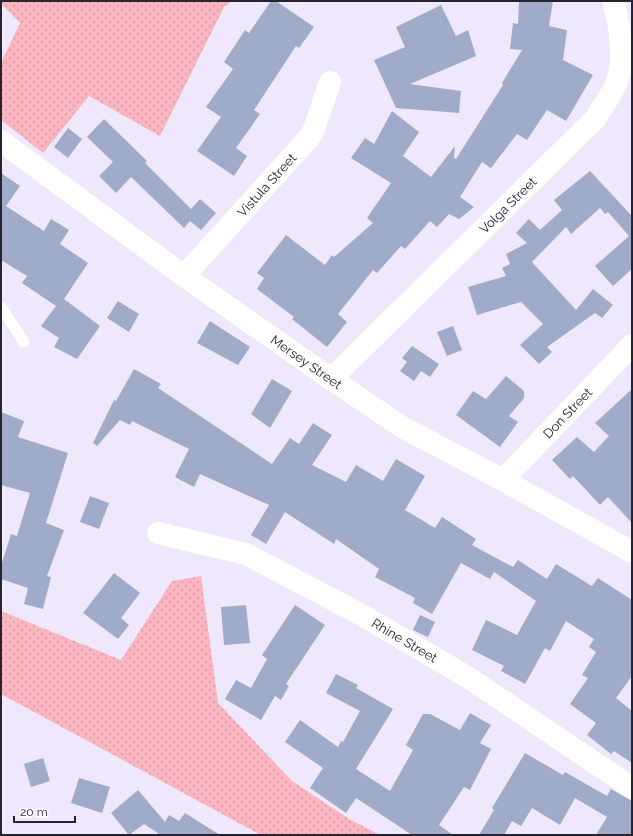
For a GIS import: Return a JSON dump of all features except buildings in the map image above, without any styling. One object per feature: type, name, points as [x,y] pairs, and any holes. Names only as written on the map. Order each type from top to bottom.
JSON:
[{"type":"street","name":"Volga Street","points":[[330,379],[596,118],[616,85],[622,51],[617,16],[613,1]]},
{"type":"street","name":"Vistula Street","points":[[184,276],[308,139],[313,132],[330,82]]},
{"type":"street","name":"Mersey Street","points":[[1,141],[184,276],[330,379],[402,427],[503,480],[632,552]]},
{"type":"street","name":"Don Street","points":[[503,480],[632,345]]},
{"type":"street","name":"Rhine Street","points":[[158,533],[246,554],[362,615],[469,678],[632,788]]},
{"type":"lane","points":[[1,307],[24,342]]},
{"type":"shaded area","points":[[1,1],[232,1],[224,7],[160,136],[89,96],[43,153],[1,120],[1,63],[20,23],[1,3]]},
{"type":"shaded area","points":[[201,576],[218,703],[292,781],[349,819],[380,835],[261,835],[1,694],[1,611],[121,660],[172,581]]}]
